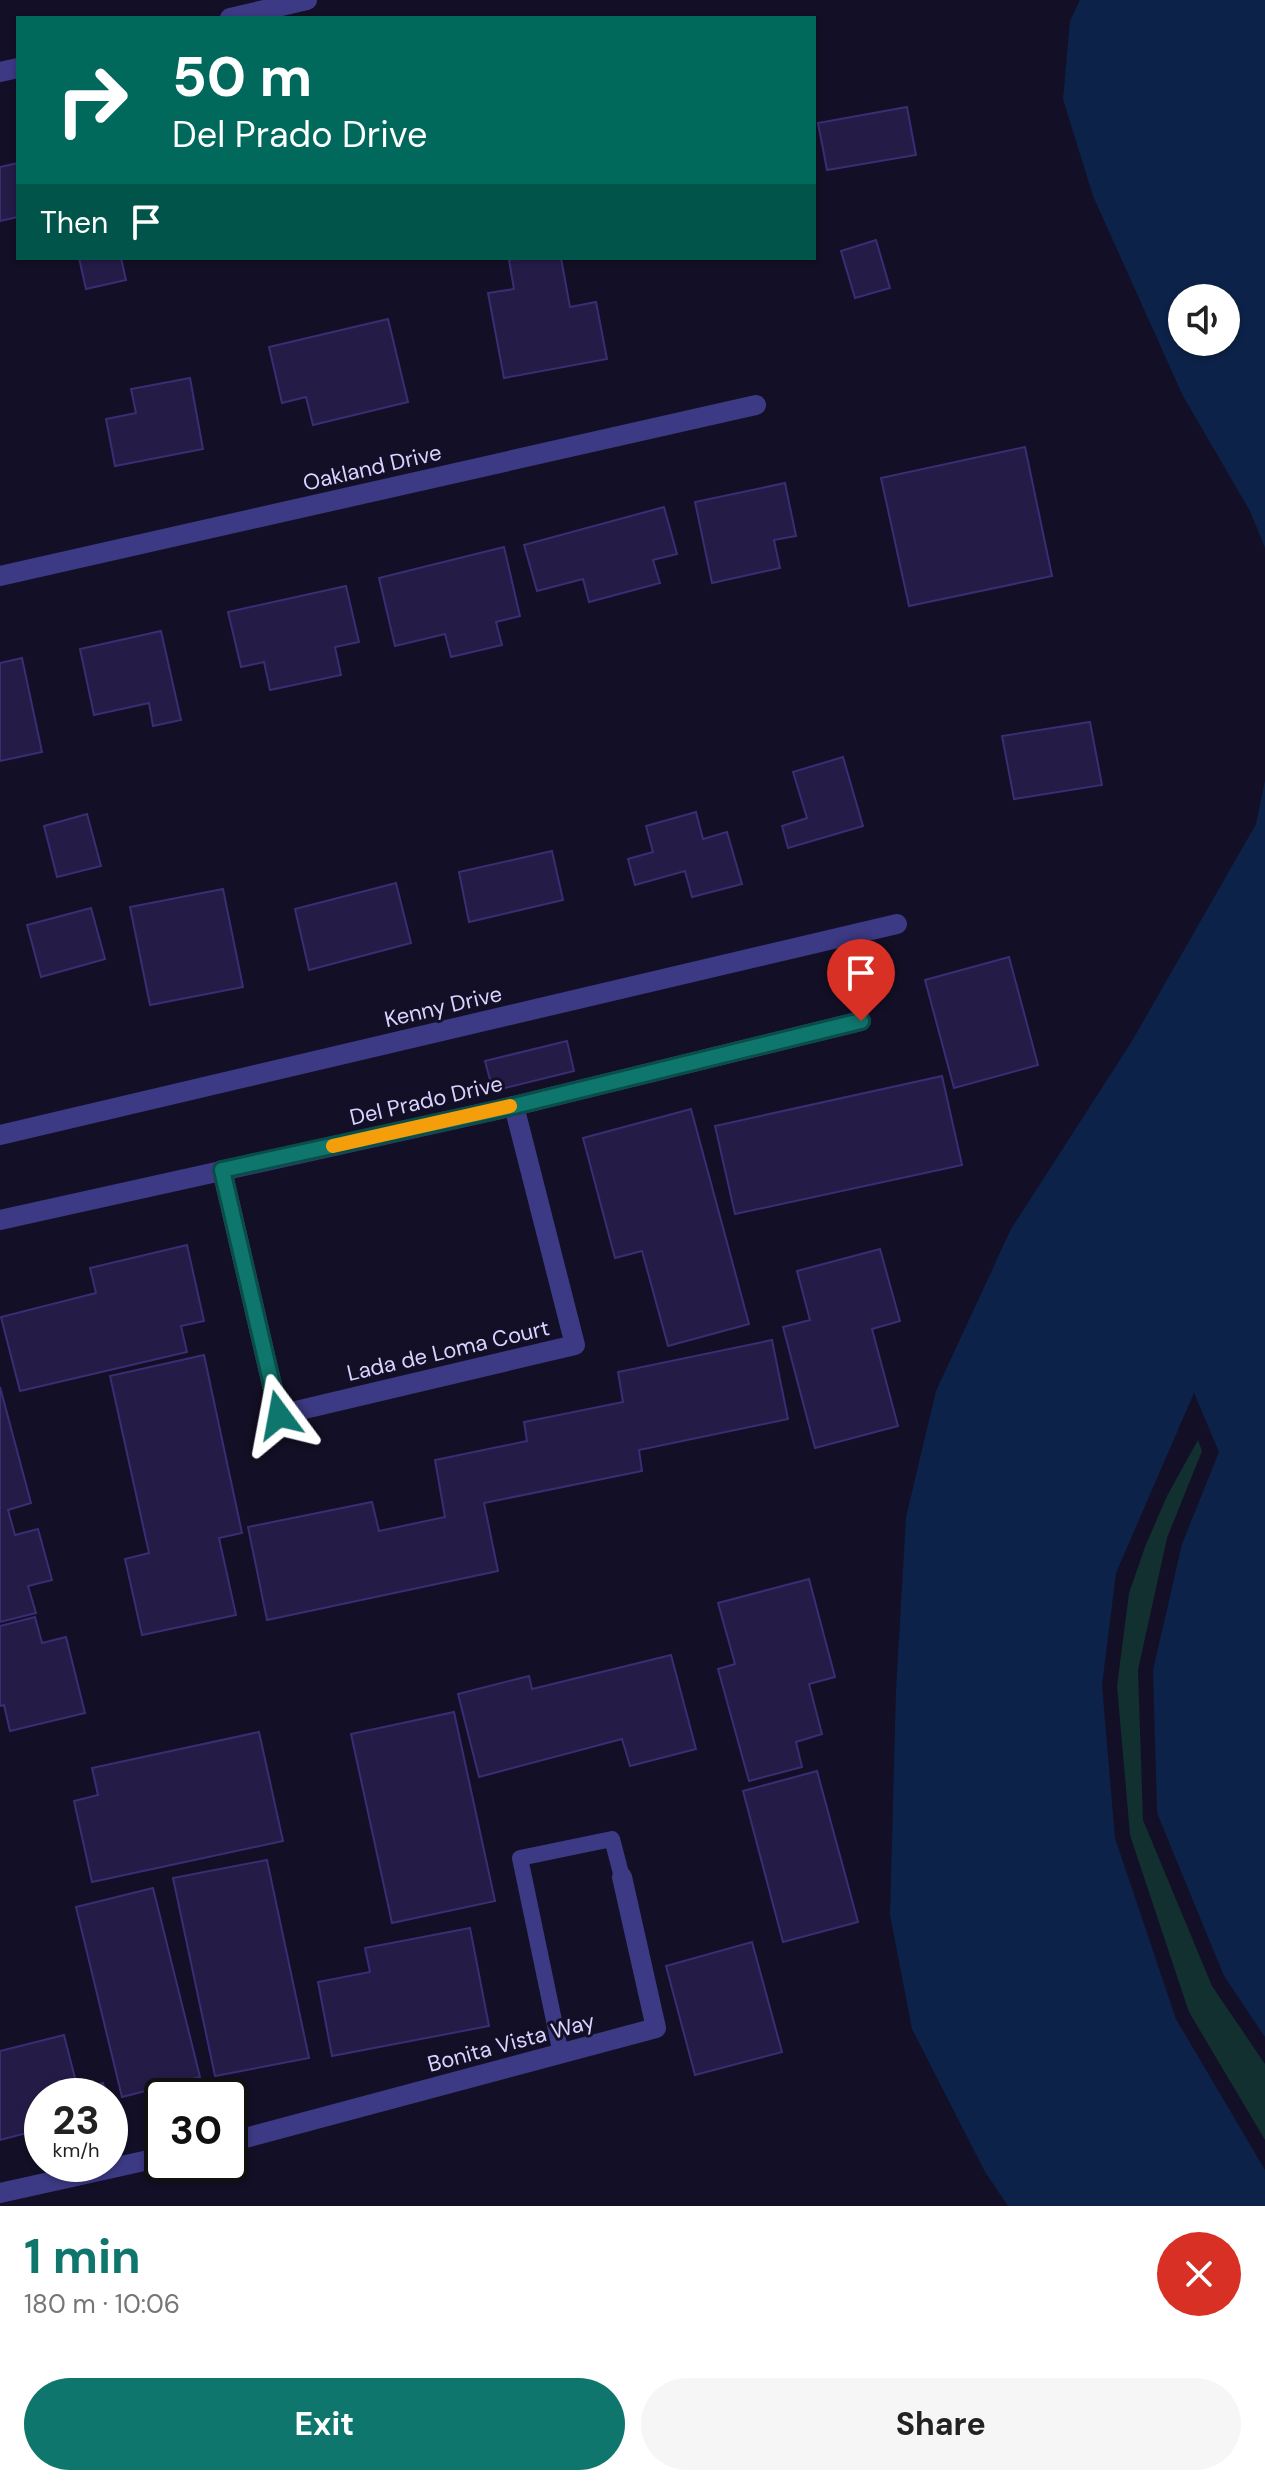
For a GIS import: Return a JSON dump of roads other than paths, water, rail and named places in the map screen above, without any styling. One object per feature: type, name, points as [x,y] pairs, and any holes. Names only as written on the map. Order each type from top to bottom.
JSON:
[{"type":"street","points":[[239,16],[307,0]]},
{"type":"street","name":"Oakland Drive","points":[[0,576],[756,405]]},
{"type":"street","name":"Kenny Drive","points":[[0,1135],[897,924]]},
{"type":"street","name":"Del Prado Drive","points":[[0,1220],[514,1106],[861,1021]]},
{"type":"street","name":"Lada de Loma Court","points":[[222,1170],[279,1415],[575,1345],[514,1106]]},
{"type":"street","name":"Bonita Vista Way","points":[[248,2137],[656,2028],[622,1877]]},
{"type":"street","points":[[0,2193],[144,2161]]},
{"type":"lane","points":[[561,2054],[520,1858],[612,1839],[622,1877]]},
{"type":"water","points":[[1080,0],[1265,0],[1265,548],[1250,511],[1183,396],[1093,196],[1063,99],[1070,21]]},
{"type":"water","points":[[1265,780],[1265,2037],[1224,1976],[1157,1813],[1153,1670],[1182,1544],[1219,1452],[1194,1393],[1116,1573],[1102,1685],[1115,1838],[1176,2019],[1265,2170],[1265,2206],[1008,2206],[985,2172],[912,2029],[890,1915],[896,1690],[906,1517],[936,1391],[1011,1229],[1132,1041],[1256,824]]}]
